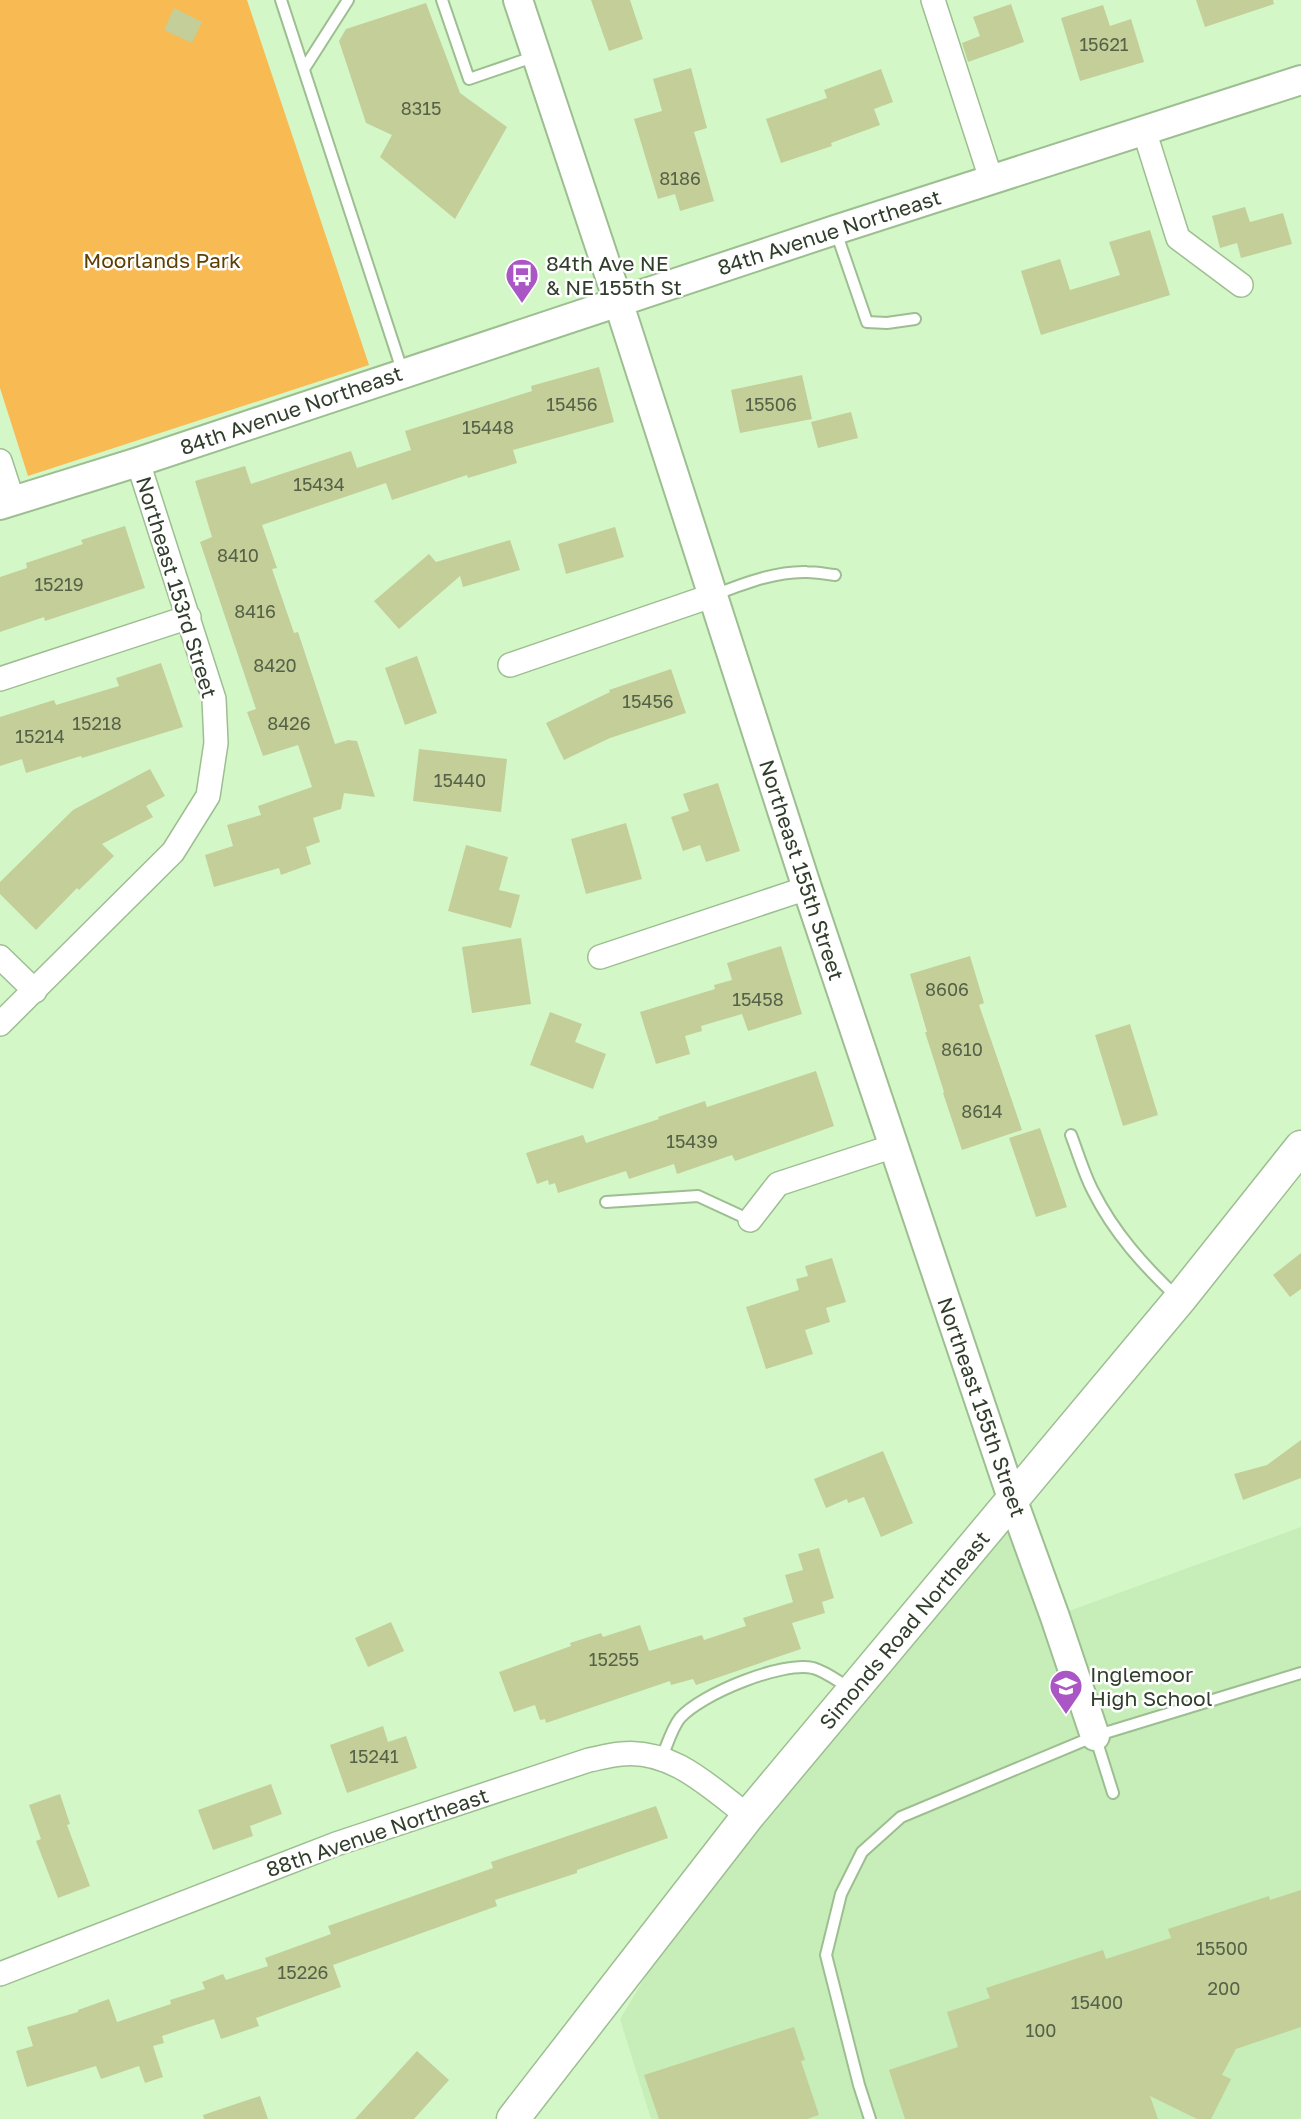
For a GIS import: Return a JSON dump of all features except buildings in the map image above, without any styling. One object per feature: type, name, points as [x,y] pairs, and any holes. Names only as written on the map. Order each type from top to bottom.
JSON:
[{"type":"main road","name":"Simonds Road Northeast","points":[[513,2119],[748,1816],[1180,1299],[1301,1147]]},
{"type":"street","name":"Northeast 155th Street","points":[[518,0],[807,888],[1095,1736]]},
{"type":"street","points":[[933,0],[991,179]]},
{"type":"street","name":"84th Avenue Northeast","points":[[6,503],[138,462],[991,179],[1301,80]]},
{"type":"street","points":[[1144,130],[1178,238],[1241,285]]},
{"type":"street","points":[[0,461],[6,503]]},
{"type":"street","name":"Northeast 153rd Street","points":[[35,991],[173,852],[208,796],[216,743],[214,699],[138,462]]},
{"type":"street","points":[[510,665],[711,596]]},
{"type":"street","points":[[0,679],[189,617]]},
{"type":"street","points":[[600,957],[807,888]]},
{"type":"street","points":[[0,957],[35,991],[0,1024]]},
{"type":"street","points":[[750,1220],[778,1184],[894,1146]]},
{"type":"street","name":"88th Avenue Northeast","points":[[0,1974],[336,1844],[589,1760],[623,1753],[662,1757],[690,1772],[748,1816]]},
{"type":"lane","points":[[281,0],[403,373]]},
{"type":"lane","points":[[304,69],[348,0]]},
{"type":"lane","points":[[442,0],[469,79],[536,56]]},
{"type":"lane","points":[[835,230],[867,322],[887,323],[915,319]]},
{"type":"lane","points":[[711,596],[748,582],[777,575],[806,572],[835,575]]},
{"type":"lane","points":[[1071,1135],[1092,1190],[1108,1218],[1126,1245],[1180,1299]]},
{"type":"lane","points":[[606,1202],[698,1196],[750,1220]]},
{"type":"lane","points":[[662,1757],[680,1719],[704,1699],[767,1674],[813,1668],[853,1690]]},
{"type":"lane","points":[[870,2119],[826,1955],[834,1915],[862,1852],[901,1817],[1095,1736],[1301,1673]]},
{"type":"lane","points":[[1095,1736],[1113,1793]]},
{"type":"shaded area","name":"Inglemoor High School","points":[[1013,1501],[1055,1616],[1301,1527],[1301,2119],[651,2119],[620,2019],[722,1850]]},
{"type":"green space","name":"Moorlands Park","points":[[0,0],[247,0],[369,365],[28,476],[0,388]]},
{"type":"place","name":"84th Ave NE & NE 155th St","points":[[522,305]]},
{"type":"place","name":"Inglemoor High School","points":[[1066,1716]]}]
